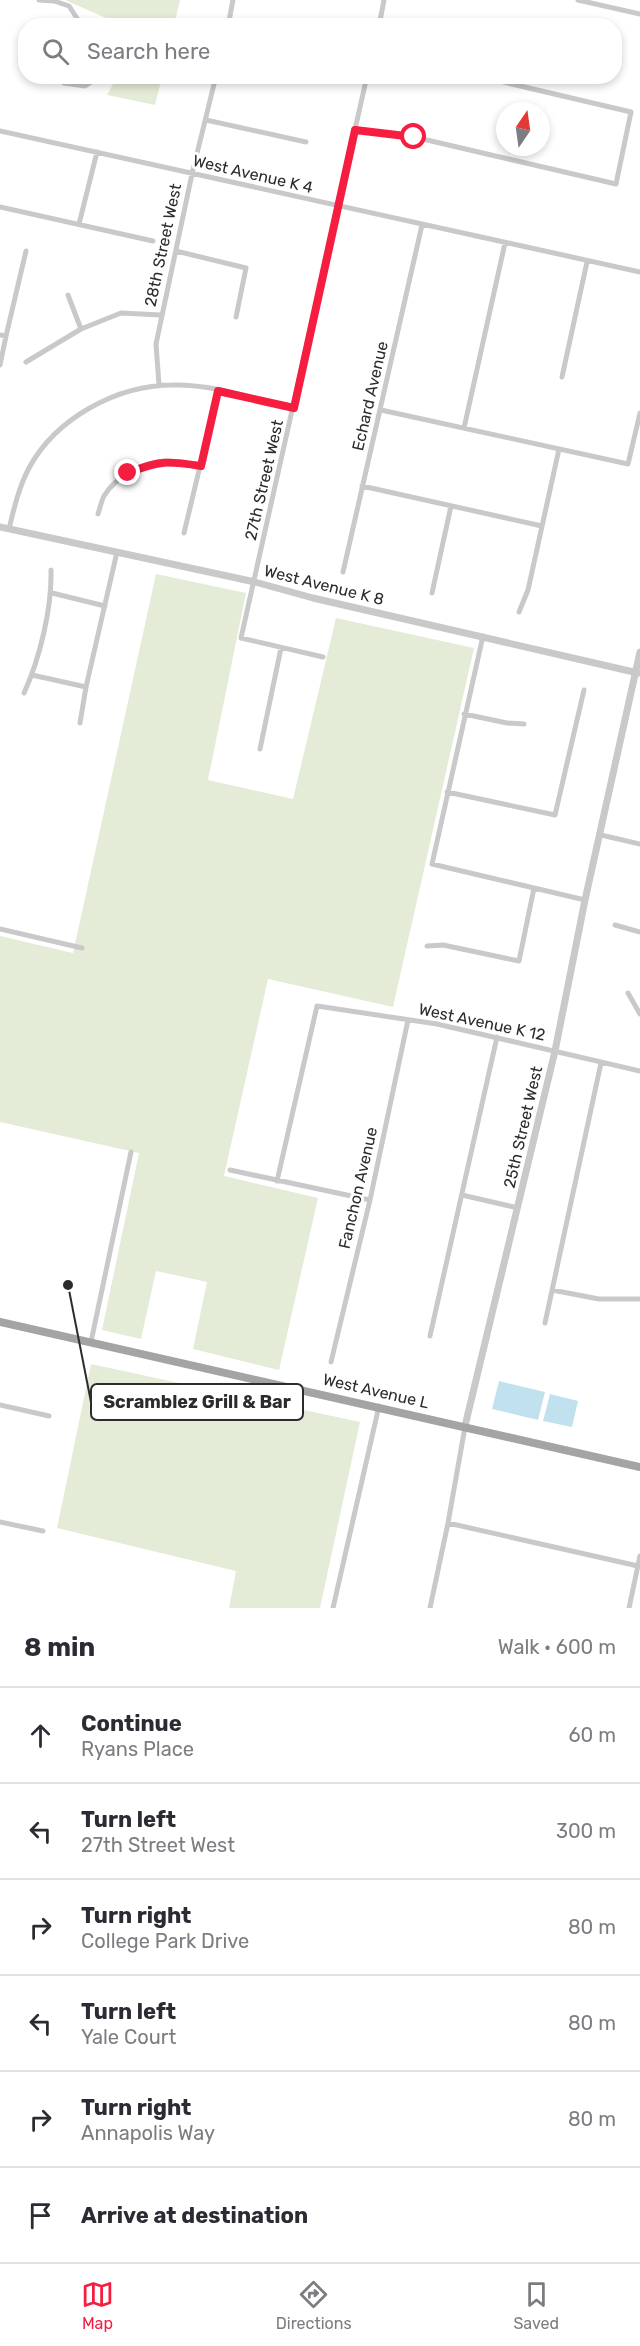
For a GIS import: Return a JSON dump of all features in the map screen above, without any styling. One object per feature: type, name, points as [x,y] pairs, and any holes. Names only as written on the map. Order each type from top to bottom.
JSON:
[{"type":"main road","name":"West Avenue L","points":[[0,1322],[379,1406],[640,1467]]},
{"type":"street","points":[[39,0],[54,1],[69,6],[77,18]]},
{"type":"street","points":[[230,18],[233,0]]},
{"type":"street","points":[[381,18],[384,0]]},
{"type":"street","points":[[578,0],[640,14]]},
{"type":"street","points":[[71,84],[85,86],[88,84]]},
{"type":"street","name":"28th Street West","points":[[159,386],[156,344],[161,315],[214,84]]},
{"type":"street","name":"27th Street West","points":[[281,648],[241,638],[365,84]]},
{"type":"street","points":[[355,130],[414,137],[616,184],[631,112],[512,84]]},
{"type":"street","points":[[206,120],[306,142]]},
{"type":"street","name":"West Avenue K 4","points":[[0,131],[640,272]]},
{"type":"street","points":[[79,224],[97,152]]},
{"type":"street","points":[[0,207],[153,241]]},
{"type":"street","name":"Echard Avenue","points":[[343,572],[422,225]]},
{"type":"street","points":[[464,428],[505,243]]},
{"type":"street","points":[[0,365],[3,336],[26,251]]},
{"type":"street","points":[[176,251],[246,268],[236,317]]},
{"type":"street","points":[[562,377],[587,262]]},
{"type":"street","points":[[68,295],[81,329]]},
{"type":"street","points":[[26,362],[81,329],[121,313],[161,315]]},
{"type":"street","points":[[9,529],[18,495],[30,468],[54,435],[83,413],[111,397],[140,388],[183,385],[294,408]]},
{"type":"street","points":[[184,533],[218,391]]},
{"type":"street","points":[[381,410],[628,464],[640,413]]},
{"type":"street","points":[[519,612],[528,590],[559,449]]},
{"type":"street","points":[[98,514],[104,497],[114,484],[128,473],[147,465],[167,461],[201,466]]},
{"type":"street","points":[[362,486],[542,526]]},
{"type":"street","points":[[432,593],[451,506]]},
{"type":"street","name":"West Avenue K 8","points":[[0,527],[255,582],[313,598],[638,673]]},
{"type":"street","points":[[80,723],[117,552]]},
{"type":"street","points":[[24,693],[32,675],[52,593],[51,570]]},
{"type":"street","points":[[52,593],[105,606]]},
{"type":"street","points":[[483,636],[432,864],[585,900]]},
{"type":"street","points":[[260,749],[281,648],[323,657]]},
{"type":"street","name":"25th Street West","points":[[430,1608],[465,1426],[555,1051],[585,900],[638,673],[640,652]]},
{"type":"street","points":[[32,675],[86,687]]},
{"type":"street","points":[[447,792],[555,815],[584,690]]},
{"type":"street","points":[[464,714],[507,723],[524,724]]},
{"type":"street","points":[[601,835],[640,844]]},
{"type":"street","points":[[427,946],[442,945],[519,961],[534,888]]},
{"type":"street","points":[[615,925],[640,932]]},
{"type":"street","points":[[0,929],[82,948]]},
{"type":"street","points":[[628,993],[640,1014]]},
{"type":"street","name":"West Avenue K 12","points":[[277,1181],[317,1006],[497,1037],[601,1064],[640,1071]]},
{"type":"street","name":"Fanchon Avenue","points":[[331,1362],[370,1200],[408,1020]]},
{"type":"street","points":[[430,1336],[497,1037]]},
{"type":"street","points":[[545,1323],[601,1064]]},
{"type":"street","points":[[91,1342],[130,1152]]},
{"type":"street","points":[[230,1170],[370,1200]]},
{"type":"street","points":[[462,1195],[518,1208]]},
{"type":"street","points":[[552,1290],[599,1299],[640,1299]]},
{"type":"street","points":[[0,1405],[49,1416]]},
{"type":"street","points":[[333,1608],[379,1406]]},
{"type":"street","points":[[0,1522],[43,1531]]},
{"type":"street","points":[[448,1523],[638,1566]]},
{"type":"street","points":[[629,1608],[640,1556]]},
{"type":"green space","points":[[65,0],[180,0],[176,18],[106,18]]},
{"type":"green space","points":[[113,84],[160,84],[155,105],[107,95]]},
{"type":"green space","points":[[156,574],[246,593],[208,780],[293,799],[336,618],[474,648],[393,1007],[268,979],[224,1176],[318,1198],[279,1370],[193,1349],[207,1282],[156,1271],[141,1339],[102,1330],[139,1153],[0,1122],[0,936],[73,953]]},
{"type":"green space","points":[[91,1364],[360,1422],[320,1608],[229,1608],[236,1571],[57,1528]]},
{"type":"water","points":[[499,1381],[545,1392],[538,1420],[492,1409]]},
{"type":"water","points":[[550,1394],[578,1401],[572,1427],[543,1421]]},
{"type":"place","name":"Scramblez Grill & Bar","points":[[68,1285]]},
{"type":"route","points":[[128,473],[147,465],[167,461],[201,466],[218,391],[294,408],[355,130],[414,137]]}]
